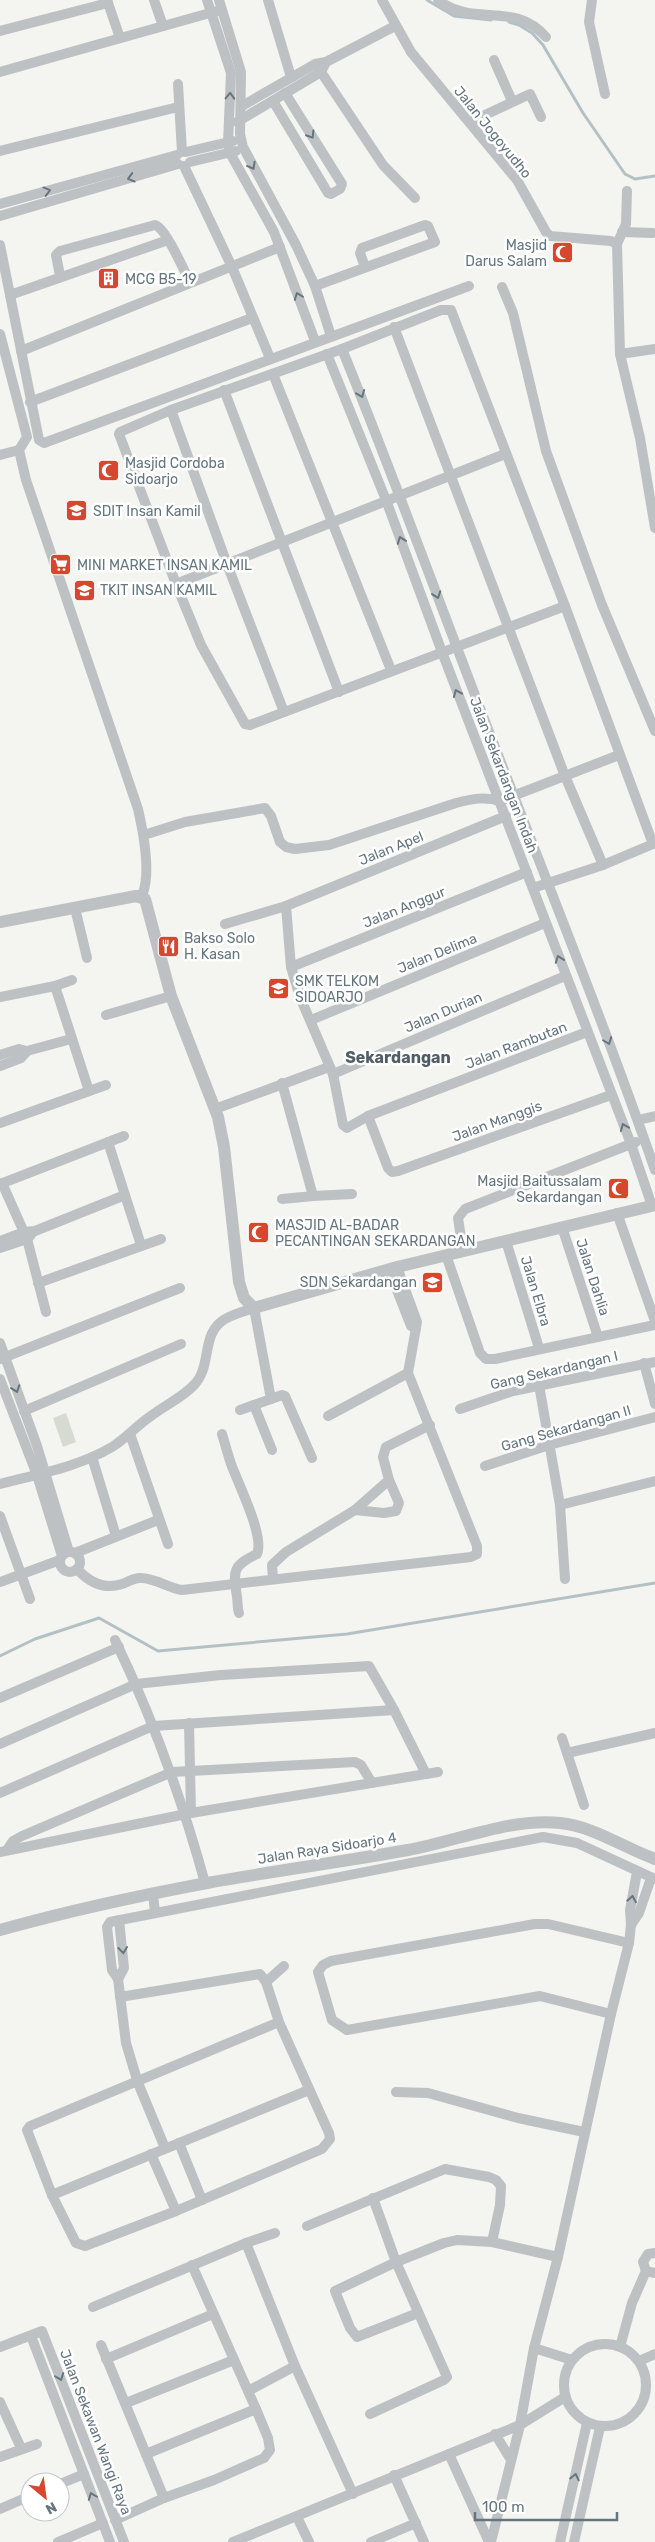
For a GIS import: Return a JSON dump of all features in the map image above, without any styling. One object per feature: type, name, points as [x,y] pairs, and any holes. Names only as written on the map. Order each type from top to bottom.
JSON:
[{"type":"street","points":[[154,0],[163,26]]},
{"type":"street","points":[[207,0],[231,73],[229,148],[274,232],[315,341]]},
{"type":"street","points":[[268,0],[291,77]]},
{"type":"street","name":"Jalan Jogoyudho","points":[[382,0],[411,52],[516,180],[546,232],[550,236],[611,241],[616,244]]},
{"type":"street","points":[[438,0],[458,12],[515,14],[530,21],[546,37]]},
{"type":"street","points":[[592,0],[588,22],[605,94]]},
{"type":"street","points":[[0,31],[107,1],[120,38]]},
{"type":"street","points":[[0,72],[211,13],[221,4],[241,72],[242,144],[296,245],[315,286],[331,336]]},
{"type":"street","points":[[242,106],[291,77],[321,66],[395,26]]},
{"type":"street","points":[[494,60],[512,101]]},
{"type":"street","points":[[229,124],[241,122],[321,66]]},
{"type":"street","points":[[321,66],[383,165],[415,198]]},
{"type":"street","points":[[178,84],[178,107],[183,159],[232,267],[270,358]]},
{"type":"street","points":[[273,101],[328,193],[331,194],[340,190],[342,184],[285,93]]},
{"type":"street","points":[[470,122],[530,94],[541,117]]},
{"type":"street","points":[[0,151],[178,107]]},
{"type":"street","points":[[0,204],[242,144]]},
{"type":"street","points":[[0,216],[183,159]]},
{"type":"street","points":[[627,191],[628,211],[622,232],[616,244],[620,354],[640,438],[655,528]]},
{"type":"street","points":[[60,276],[56,255],[60,251],[155,225],[160,227],[168,240],[190,282]]},
{"type":"street","points":[[315,286],[435,242],[428,226],[362,248],[360,253],[365,267]]},
{"type":"street","points":[[622,232],[653,233]]},
{"type":"street","points":[[10,295],[60,276],[168,240]]},
{"type":"street","points":[[0,245],[30,402],[39,440],[44,443],[315,341],[469,286]]},
{"type":"street","points":[[21,351],[280,247]]},
{"type":"street","points":[[502,287],[516,322],[546,451],[602,605],[655,731]]},
{"type":"street","points":[[533,888],[603,865],[654,844],[619,755],[566,606],[505,454],[451,310],[441,310],[342,349],[224,390],[171,410],[119,434],[201,645],[245,724],[250,725],[339,692],[391,670],[566,606]]},
{"type":"street","points":[[30,402],[252,318]]},
{"type":"street","points":[[394,327],[510,627],[565,776],[603,865]]},
{"type":"street","points":[[0,334],[27,437],[19,450],[0,455]]},
{"type":"street","name":"Jalan Sekardangan Indah","points":[[342,349],[401,495],[456,646],[549,882],[655,1170]]},
{"type":"street","points":[[620,354],[655,349]]},
{"type":"street","name":"Jalan Sekardangan Indah","points":[[327,354],[386,500],[653,1205]]},
{"type":"street","points":[[273,374],[391,670]]},
{"type":"street","points":[[224,390],[339,692]]},
{"type":"street","points":[[171,410],[227,564],[284,712]]},
{"type":"street","points":[[0,922],[136,896],[143,893],[144,888],[144,835],[133,793],[26,480],[19,450]]},
{"type":"street","points":[[176,584],[505,454]]},
{"type":"street","points":[[144,835],[185,822],[265,808],[271,816],[280,842],[286,847],[295,850],[329,845],[456,803],[477,798],[489,798],[500,801],[514,797],[619,755]]},
{"type":"street","name":"Jalan Apel","points":[[225,924],[286,906],[506,816]]},
{"type":"street","name":"Jalan Anggur","points":[[291,967],[527,872]]},
{"type":"street","points":[[136,896],[145,899],[148,906],[171,996],[215,1109],[224,1147],[239,1282],[244,1298],[254,1308],[271,1399]]},
{"type":"street","points":[[286,906],[291,967],[300,996],[331,1071]]},
{"type":"street","points":[[75,908],[87,958]]},
{"type":"street","name":"Jalan Delima","points":[[311,1020],[546,923]]},
{"type":"street","name":"Jalan Durian","points":[[215,1109],[282,1083],[331,1071],[565,976]]},
{"type":"street","points":[[0,997],[55,986],[72,980]]},
{"type":"street","points":[[55,986],[89,1091]]},
{"type":"street","points":[[106,1015],[171,996]]},
{"type":"street","points":[[582,1020],[597,1014]]},
{"type":"street","name":"Jalan Rambutan","points":[[331,1071],[344,1127],[347,1128],[368,1116],[587,1032]]},
{"type":"street","points":[[0,1056],[19,1049],[27,1051],[71,1039]]},
{"type":"street","points":[[0,1066],[21,1058],[27,1051]]},
{"type":"street","points":[[282,1083],[313,1196]]},
{"type":"street","points":[[0,1123],[106,1085]]},
{"type":"street","name":"Jalan Manggis","points":[[368,1116],[388,1168],[392,1172],[611,1095]]},
{"type":"street","points":[[638,1120],[655,1116]]},
{"type":"street","points":[[46,1312],[38,1283],[29,1234],[1,1183],[124,1136]]},
{"type":"street","points":[[463,1251],[458,1218],[465,1209],[644,1139]]},
{"type":"street","points":[[108,1142],[141,1245]]},
{"type":"street","points":[[282,1199],[352,1194]]},
{"type":"street","points":[[0,1248],[29,1234],[126,1195]]},
{"type":"street","points":[[0,1484],[41,1474],[92,1457],[130,1434],[142,1421],[194,1386],[204,1372],[211,1336],[227,1317],[393,1268],[653,1205]]},
{"type":"street","points":[[446,1255],[480,1352],[486,1359],[495,1359],[655,1323],[617,1213]]},
{"type":"street","name":"Jalan Dahlia","points":[[562,1227],[598,1337]]},
{"type":"street","points":[[0,1241],[29,1234]]},
{"type":"street","points":[[38,1283],[161,1239]]},
{"type":"street","name":"Jalan Elbra","points":[[506,1241],[539,1348]]},
{"type":"street","points":[[77,1569],[88,1580],[109,1586],[142,1577],[170,1588],[182,1590],[471,1557],[476,1554],[478,1546],[408,1372],[417,1322],[393,1268]]},
{"type":"street","points":[[3,1362],[180,1288]]},
{"type":"street","points":[[0,1343],[3,1362],[24,1411],[66,1555],[65,1571],[77,1569]]},
{"type":"street","points":[[24,1411],[181,1344]]},
{"type":"street","name":"Gang Sekardangan I","points":[[460,1409],[539,1385],[655,1362]]},
{"type":"street","points":[[644,1363],[655,1404]]},
{"type":"street","points":[[328,1416],[408,1372]]},
{"type":"street","points":[[0,1379],[41,1474]]},
{"type":"street","points":[[539,1385],[560,1504],[565,1579]]},
{"type":"street","points":[[240,1410],[282,1395],[286,1396],[312,1458]]},
{"type":"street","points":[[254,1405],[272,1450]]},
{"type":"street","name":"Gang Sekardangan II","points":[[485,1466],[549,1445],[655,1417]]},
{"type":"street","points":[[354,1510],[384,1513],[396,1511],[399,1503],[389,1480],[383,1457],[386,1447],[430,1425]]},
{"type":"street","points":[[130,1434],[158,1520],[168,1544]]},
{"type":"street","points":[[222,1434],[231,1464],[254,1519],[259,1549],[257,1554],[241,1562],[236,1569],[234,1585],[239,1612]]},
{"type":"street","points":[[92,1457],[116,1536]]},
{"type":"street","points":[[279,1579],[281,1564],[277,1561],[286,1552],[354,1510],[389,1480]]},
{"type":"street","points":[[560,1504],[655,1481]]},
{"type":"street","points":[[0,1516],[3,1533],[30,1599]]},
{"type":"street","points":[[0,1582],[158,1520]]},
{"type":"street","points":[[66,1555],[80,1560],[77,1569]]},
{"type":"street","points":[[0,1698],[117,1644],[136,1684],[189,1814],[205,1883]]},
{"type":"street","points":[[0,1744],[136,1684],[222,1675],[369,1666],[394,1710],[426,1774]]},
{"type":"street","points":[[0,1793],[153,1726],[394,1710]]},
{"type":"street","points":[[189,1723],[191,1771],[189,1814]]},
{"type":"street","points":[[567,1753],[655,1733]]},
{"type":"street","points":[[562,1738],[584,1805]]},
{"type":"street","points":[[4,1851],[13,1841],[22,1836],[172,1772],[355,1762],[361,1765],[372,1783]]},
{"type":"street","points":[[4,1851],[189,1814],[438,1772]]},
{"type":"street","name":"Jalan Raya Sidoarjo 4","points":[[0,1930],[62,1914],[205,1883],[419,1848],[512,1826],[536,1823],[560,1823],[581,1827],[655,1859]]},
{"type":"street","points":[[165,2148],[138,2083],[126,2043],[118,1979],[112,1970],[107,1927],[110,1922],[543,1837],[577,1843],[653,1879],[639,1913],[631,1925]]},
{"type":"street","points":[[490,2542],[520,2425],[534,2348],[558,2257],[610,2014],[629,1943],[630,1910],[637,1872]]},
{"type":"street","points":[[154,1895],[156,1912]]},
{"type":"street","points":[[610,2014],[540,1996],[347,2030],[332,2020],[318,1972],[323,1965],[331,1961],[535,1924],[548,1924],[629,1943]]},
{"type":"street","points":[[266,1982],[284,1966]]},
{"type":"street","points":[[120,1997],[255,1973],[260,1974],[266,1982],[279,2022],[329,2133],[328,2144],[322,2150],[176,2211],[85,2246],[76,2243],[52,2195],[27,2130],[30,2126],[138,2083],[279,2022]]},
{"type":"street","points":[[52,2195],[309,2090]]},
{"type":"street","points":[[396,2092],[428,2093],[518,2118],[584,2132]]},
{"type":"street","points":[[179,2143],[202,2200]]},
{"type":"street","points":[[152,2154],[176,2211]]},
{"type":"street","points":[[307,2226],[446,2169],[489,2177],[496,2180],[501,2186],[500,2205],[492,2242]]},
{"type":"street","points":[[370,2414],[447,2377],[396,2262],[374,2198]]},
{"type":"street","points":[[93,2307],[246,2243],[275,2233]]},
{"type":"street","points":[[418,2313],[357,2337],[350,2328],[336,2291],[396,2262],[444,2243],[457,2240],[492,2242],[558,2257]]},
{"type":"street","points":[[246,2243],[295,2366],[353,2494]]},
{"type":"street","points":[[620,2347],[632,2303],[651,2272],[644,2267],[644,2258],[655,2253]]},
{"type":"street","points":[[115,2520],[264,2458],[270,2450],[268,2438],[256,2409],[192,2265]]},
{"type":"street","points":[[106,2359],[213,2314]]},
{"type":"street","name":"Jalan Sekawan Wangi Raya","points":[[110,2542],[31,2336],[42,2331],[124,2542]]},
{"type":"street","points":[[0,2347],[31,2336]]},
{"type":"street","points":[[603,2344],[620,2347],[639,2361],[650,2374],[640,2407],[630,2419],[616,2425],[600,2427],[587,2423],[577,2416],[565,2397],[564,2378],[572,2360],[586,2348],[603,2344]]},
{"type":"street","points":[[101,2346],[164,2498]]},
{"type":"street","points":[[534,2348],[572,2360]]},
{"type":"street","points":[[639,2361],[655,2354]]},
{"type":"street","points":[[126,2403],[234,2360]]},
{"type":"street","points":[[248,2391],[295,2366]]},
{"type":"street","points":[[233,2542],[520,2425],[565,2397]]},
{"type":"street","points":[[0,2402],[21,2448]]},
{"type":"street","points":[[146,2454],[256,2409]]},
{"type":"street","points":[[560,2542],[587,2423]]},
{"type":"street","points":[[574,2542],[600,2427]]},
{"type":"street","points":[[495,2434],[511,2460]]},
{"type":"street","points":[[0,2458],[21,2448],[37,2444]]},
{"type":"street","points":[[449,2454],[490,2542]]},
{"type":"street","points":[[70,2480],[84,2474]]},
{"type":"street","points":[[394,2475],[424,2542]]},
{"type":"street","points":[[0,2509],[20,2500]]},
{"type":"street","points":[[297,2517],[309,2542]]},
{"type":"street","points":[[58,2542],[103,2523]]},
{"type":"street","points":[[372,2542],[416,2523]]},
{"type":"shaded area","points":[[66,1413],[76,1442],[63,1447],[53,1418]]},
{"type":"waterway","points":[[427,0],[454,16],[491,20]]},
{"type":"waterway","points":[[509,22],[519,25],[532,33],[543,45],[583,113],[625,174],[635,179],[655,176]]},
{"type":"waterway","points":[[0,1656],[35,1639],[99,1618],[158,1651],[347,1634],[655,1583]]},
{"type":"place","name":"Masjid Darus Salam","points":[[563,253]]},
{"type":"place","name":"MCG B5-19","points":[[109,279]]},
{"type":"place","name":"Masjid Cordoba Sidoarjo","points":[[109,471]]},
{"type":"place","name":"SDIT Insan Kamil","points":[[77,511]]},
{"type":"place","name":"MINI MARKET INSAN KAMIL","points":[[61,565]]},
{"type":"place","name":"TKIT INSAN KAMIL","points":[[84,590]]},
{"type":"place","name":"Bakso Solo H. Kasan","points":[[168,946]]},
{"type":"place","name":"SMK TELKOM SIDOARJO","points":[[279,989]]},
{"type":"place","name":"Masjid Baitussalam Sekardangan","points":[[618,1189]]},
{"type":"place","name":"MASJID AL-BADAR PECANTINGAN SEKARDANGAN","points":[[259,1233]]},
{"type":"place","name":"SDN Sekardangan","points":[[433,1282]]},
{"type":"district","name":"Sekardangan","points":[[398,1057]]}]
